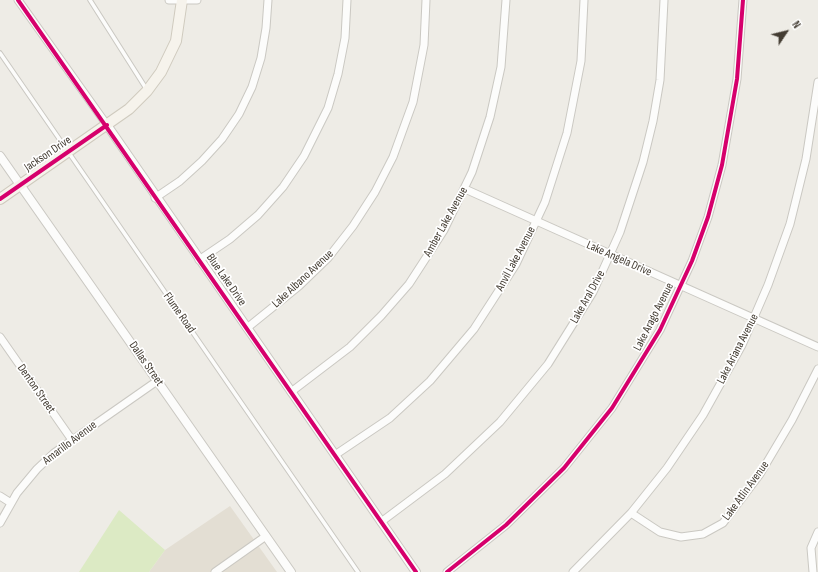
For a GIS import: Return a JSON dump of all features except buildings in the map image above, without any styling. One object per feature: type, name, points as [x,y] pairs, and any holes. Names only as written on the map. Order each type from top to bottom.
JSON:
[{"type":"main road","name":"Jackson Drive","points":[[0,199],[129,109],[147,91],[161,72],[172,52],[180,26],[182,1]]},
{"type":"street","name":"Blue Lake Drive","points":[[18,0],[107,125],[155,198],[416,572]]},
{"type":"street","points":[[169,0],[197,0]]},
{"type":"street","points":[[155,198],[180,181],[202,161],[222,139],[238,114],[252,87],[261,58],[266,28],[268,0]]},
{"type":"street","points":[[199,260],[230,239],[258,215],[283,187],[308,151],[326,113],[337,79],[345,38],[347,0]]},
{"type":"street","name":"Lake Albano Avenue","points":[[247,328],[299,286],[328,258],[353,226],[379,186],[401,139],[413,102],[424,45],[426,0]]},
{"type":"street","name":"Amber Lake Avenue","points":[[291,392],[350,347],[395,300],[433,248],[465,188],[484,137],[497,88],[503,45],[506,0]]},
{"type":"street","name":"Anvil Lake Avenue","points":[[335,455],[390,418],[443,367],[488,309],[516,264],[537,221],[561,156],[573,109],[581,54],[584,0]]},
{"type":"street","name":"Lake Aral Drive","points":[[381,522],[445,474],[482,440],[516,404],[548,364],[575,322],[610,255],[637,186],[653,121],[662,57],[664,0]]},
{"type":"street","name":"Lake Arago Avenue","points":[[446,572],[486,543],[541,492],[582,447],[612,408],[644,359],[681,286],[708,217],[724,156],[734,107],[740,56],[743,0]]},
{"type":"street","name":"Lake Ariana Avenue","points":[[573,572],[630,513],[667,468],[700,420],[729,371],[754,319],[775,267],[790,224],[806,159],[818,82]]},
{"type":"street","name":"Dallas Street","points":[[0,156],[292,572]]},
{"type":"street","name":"Lake Angela Drive","points":[[465,188],[610,255],[818,347]]},
{"type":"street","name":"Denton Street","points":[[0,337],[72,440]]},
{"type":"street","name":"Lake Atlin Avenue","points":[[630,513],[660,532],[681,537],[703,534],[723,523],[760,474],[792,420],[818,368]]},
{"type":"street","name":"Amarillo Avenue","points":[[0,523],[11,503],[37,469],[54,453],[157,381]]},
{"type":"street","points":[[0,496],[11,503]]},
{"type":"street","points":[[814,572],[811,548],[818,532]]},
{"type":"street","points":[[215,572],[266,536]]},
{"type":"lane","points":[[90,0],[147,91]]},
{"type":"lane","name":"Flume Road","points":[[0,53],[358,572]]},
{"type":"shaded area","points":[[230,506],[277,572],[149,572],[165,550]]},
{"type":"green space","points":[[119,510],[165,550],[149,572],[79,572]]},
{"type":"cycle path","points":[[18,0],[416,572]]},
{"type":"cycle path","points":[[447,572],[506,525],[564,468],[612,408],[660,330],[692,261],[708,217],[722,165],[737,79],[743,0]]},
{"type":"cycle path","points":[[0,199],[107,125]]}]
